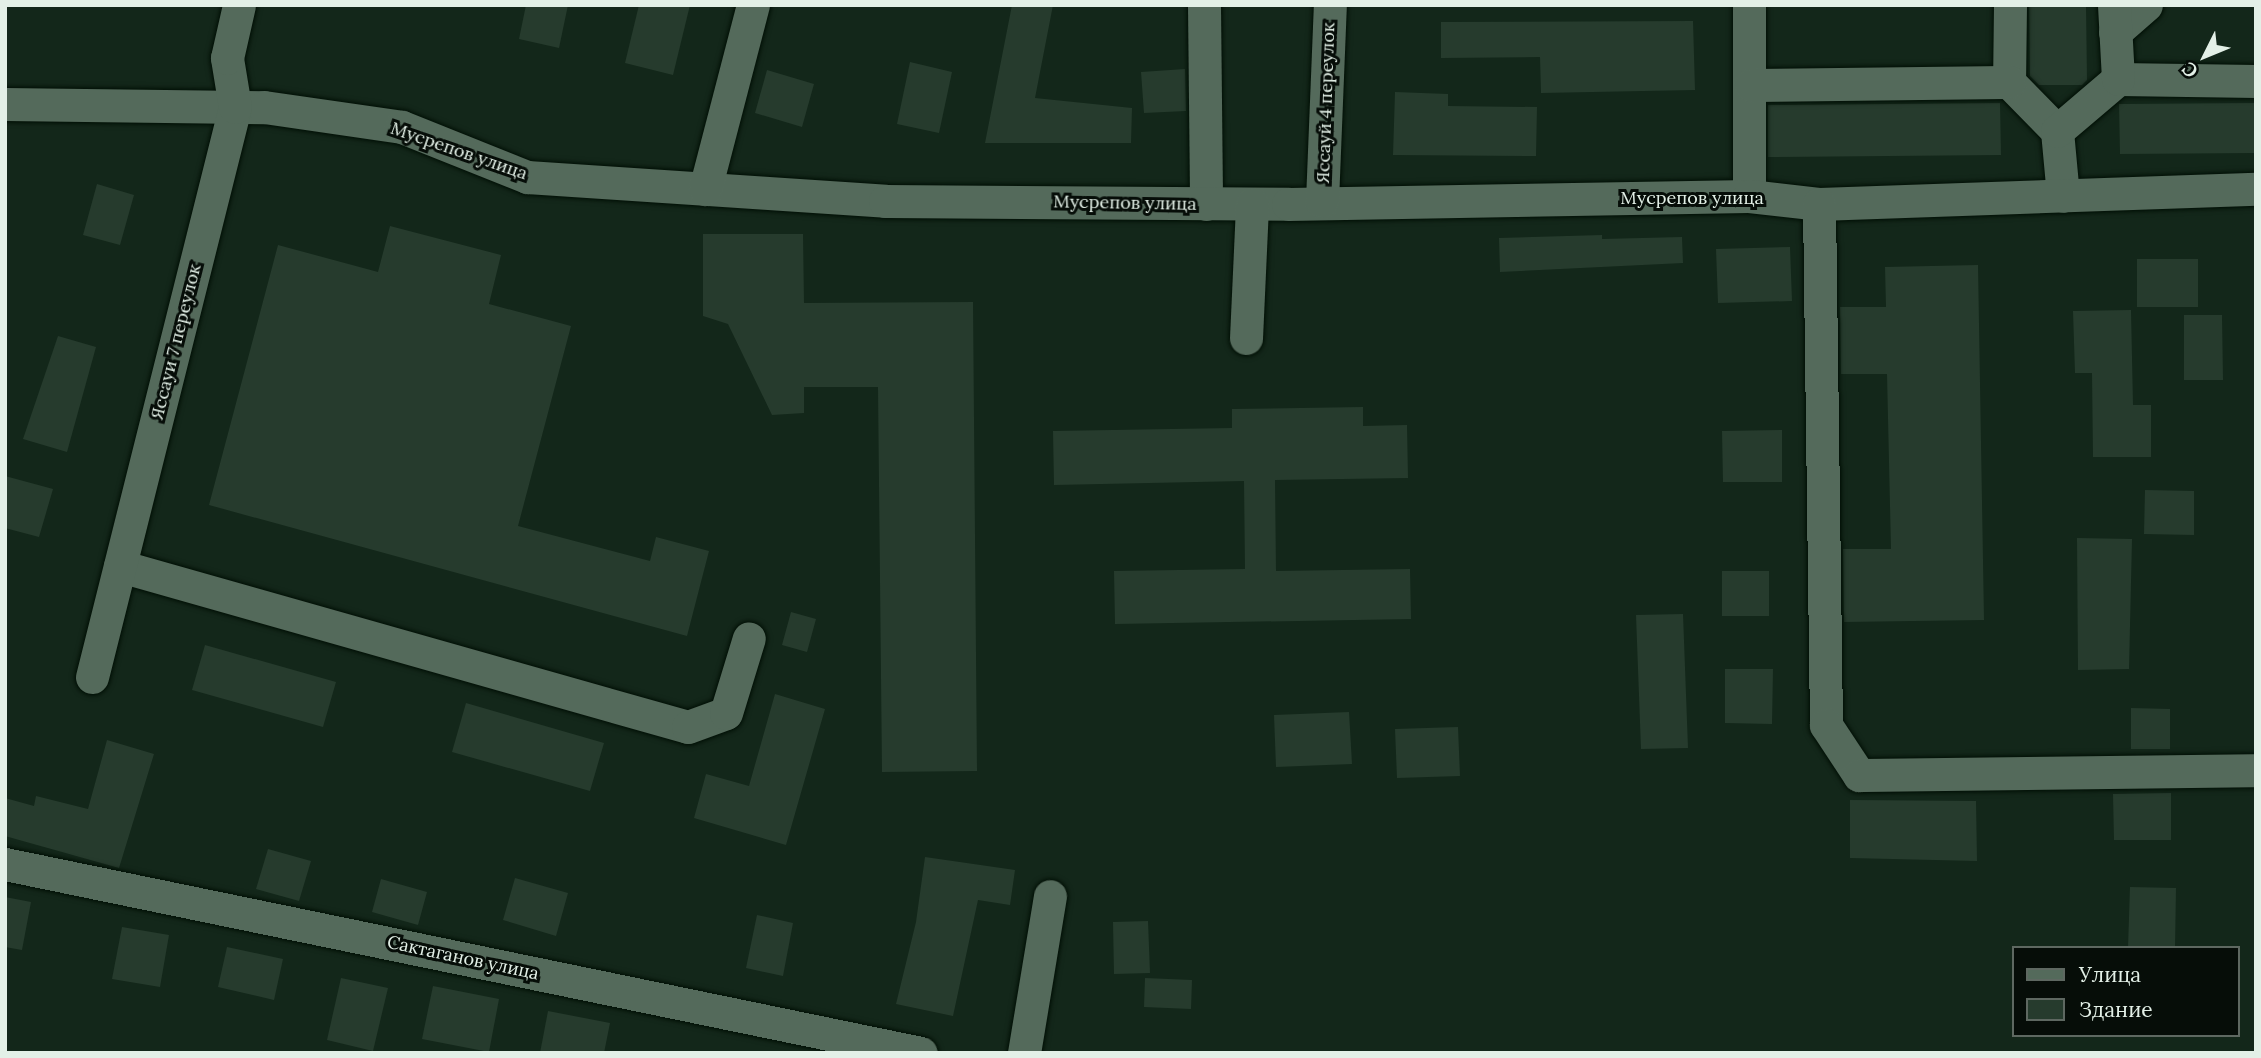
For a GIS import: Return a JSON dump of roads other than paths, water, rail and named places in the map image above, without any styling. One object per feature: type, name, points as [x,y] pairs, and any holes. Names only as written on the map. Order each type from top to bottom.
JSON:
[{"type":"street","name":"Яссауи 7 переулок","points":[[92,677],[235,107],[227,58],[239,5]]},
{"type":"street","points":[[705,189],[753,5]]},
{"type":"street","points":[[1204,5],[1206,204]]},
{"type":"street","name":"Яссауй 4 переулок","points":[[1322,201],[1330,5]]},
{"type":"street","points":[[1749,5],[1749,196]]},
{"type":"street","points":[[2010,5],[2009,82],[2057,131],[2063,196]]},
{"type":"street","points":[[2118,79],[2114,19],[2146,5]]},
{"type":"street","points":[[2057,131],[2118,79],[2256,81]]},
{"type":"street","points":[[1751,85],[2009,82]]},
{"type":"street","name":"Мусрепов улица","points":[[5,104],[235,107],[402,127],[527,177],[885,201],[1252,204],[1749,196],[1819,204],[2256,189]]},
{"type":"street","points":[[1246,338],[1252,204]]},
{"type":"street","points":[[1819,204],[1826,726],[1859,775],[2256,770]]},
{"type":"street","points":[[120,566],[688,727],[726,713],[749,638]]},
{"type":"street","name":"Сактаганов улица","points":[[5,864],[921,1053]]},
{"type":"street","points":[[1024,1053],[1050,896]]}]
